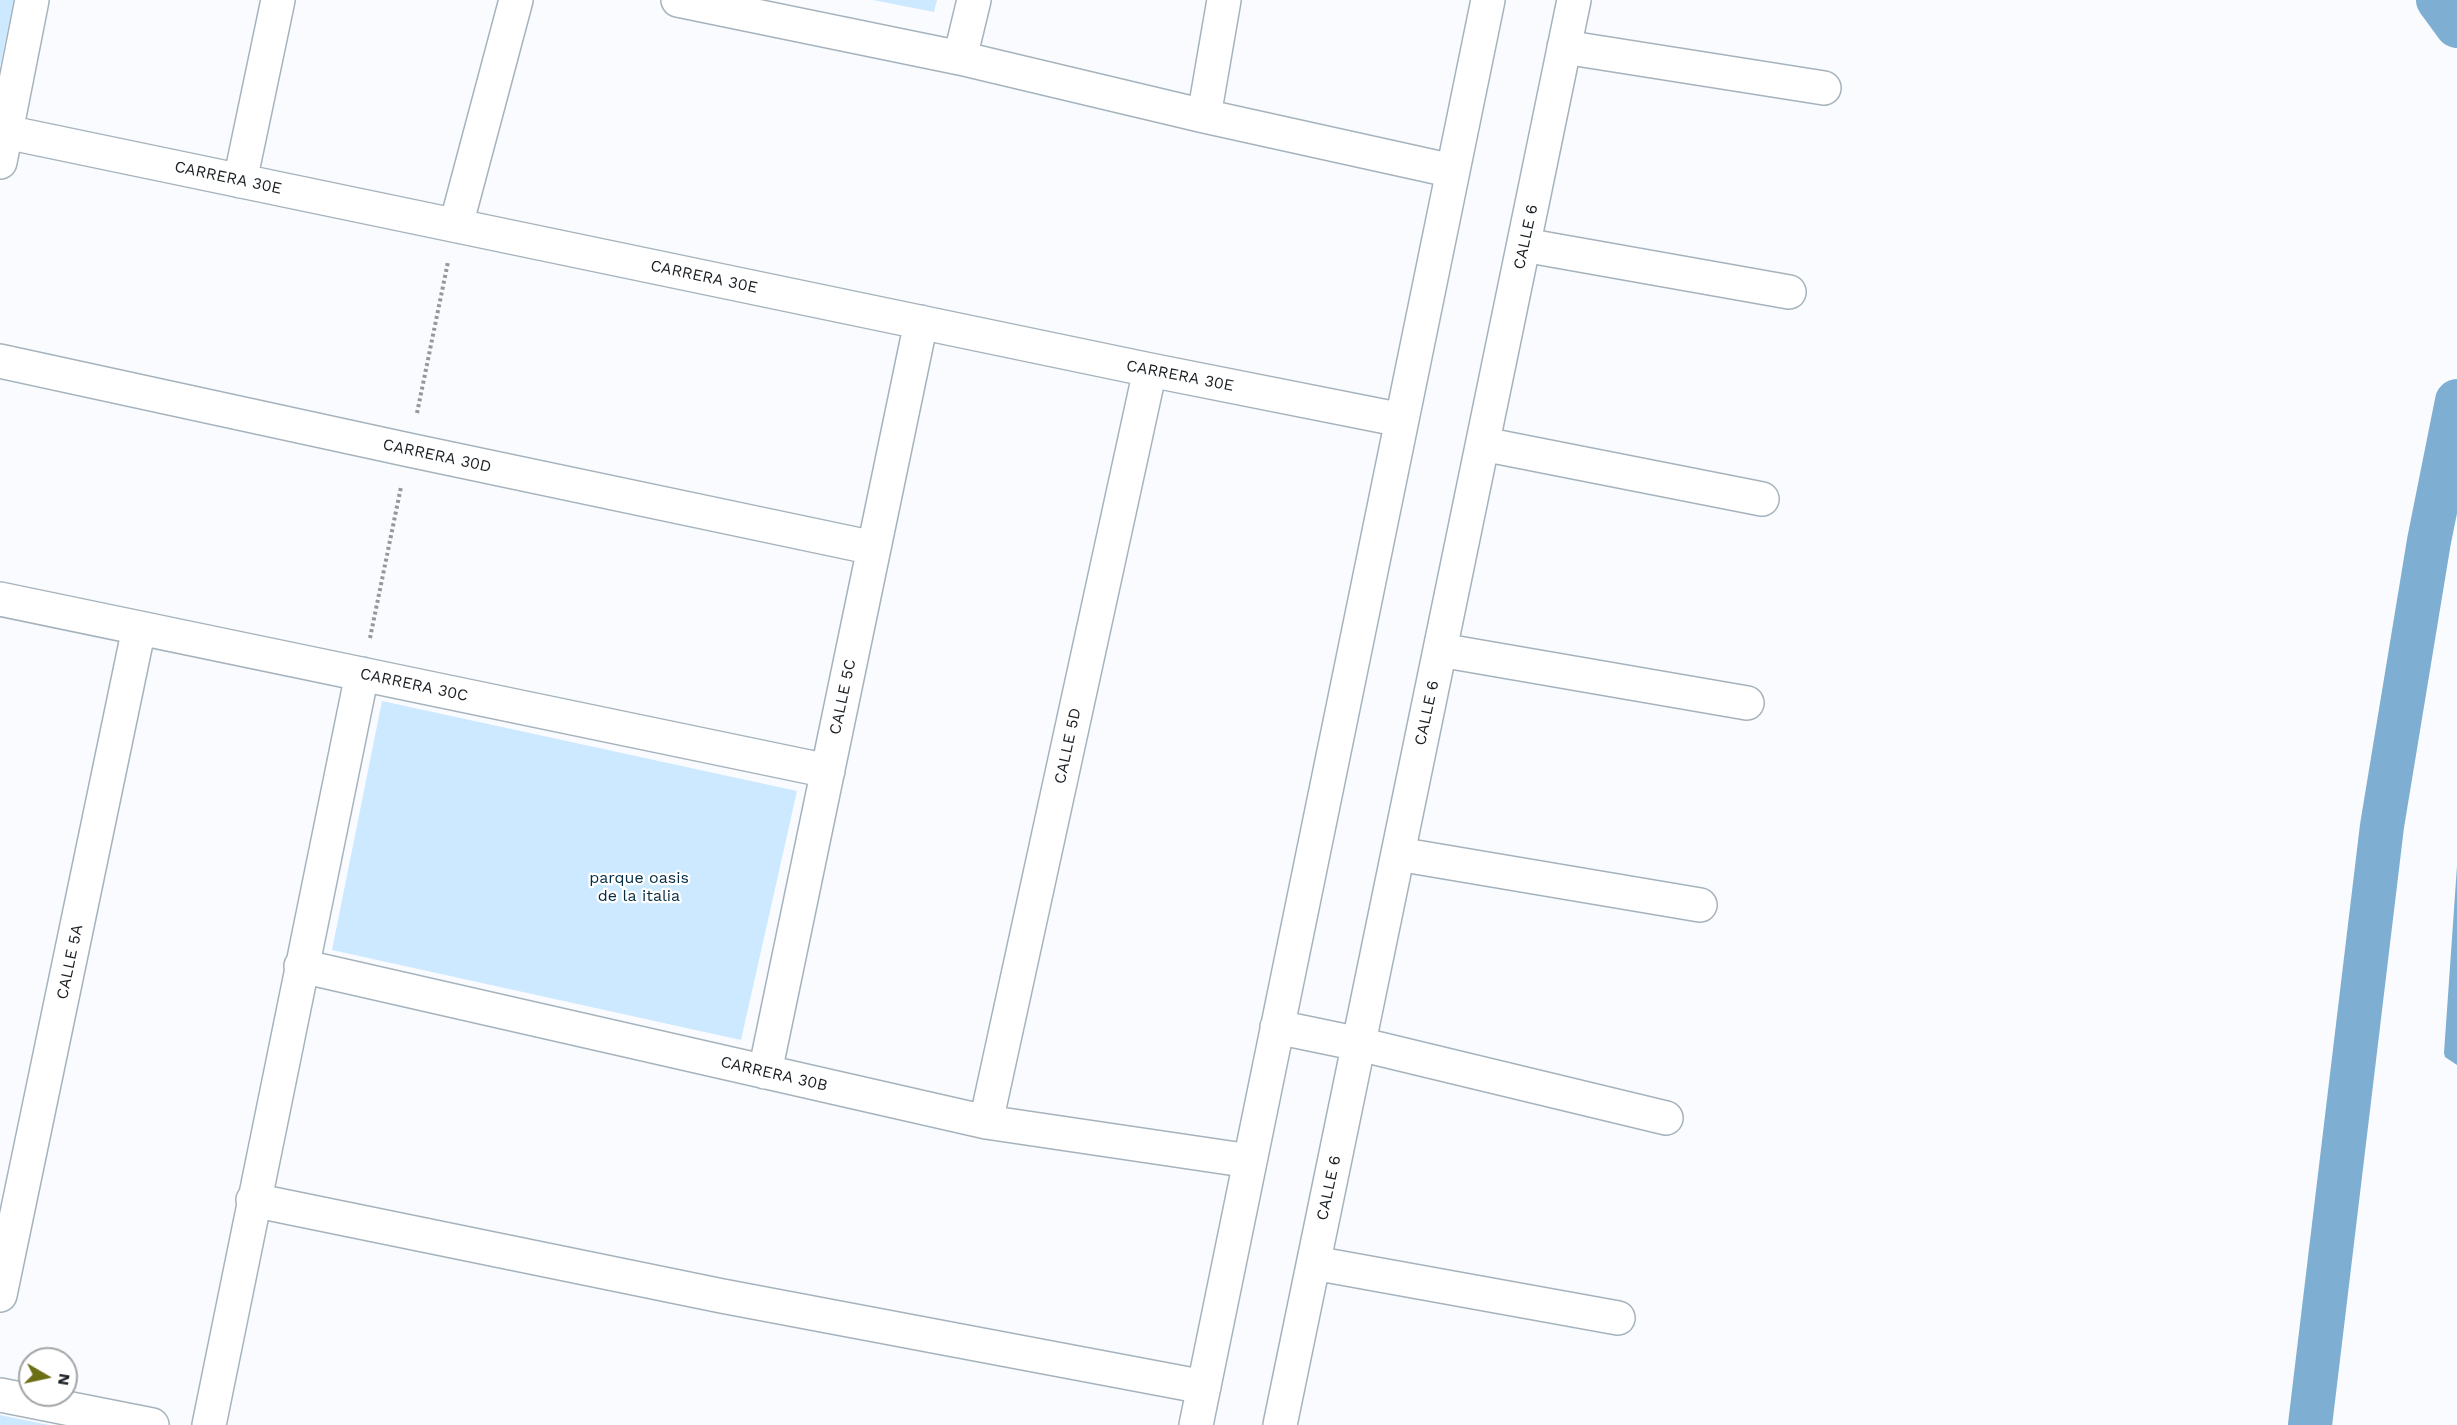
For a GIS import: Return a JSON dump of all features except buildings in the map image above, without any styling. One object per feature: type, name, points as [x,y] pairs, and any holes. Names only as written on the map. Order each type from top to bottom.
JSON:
[{"type":"street","points":[[3,147],[32,0]]},
{"type":"street","points":[[240,181],[278,0]]},
{"type":"street","points":[[456,225],[516,0]]},
{"type":"street","points":[[678,0],[960,58],[1204,116],[1453,171]]},
{"type":"street","points":[[960,58],[974,0]]},
{"type":"street","points":[[1204,116],[1224,0]]},
{"type":"street","points":[[1196,1425],[1488,0]]},
{"type":"street","name":"CALLE 6","points":[[1280,1425],[1574,0]]},
{"type":"street","points":[[1564,47],[1824,88]]},
{"type":"street","name":"CARRERA 30E","points":[[3,147],[240,181],[1402,420]]},
{"type":"street","points":[[1524,244],[1789,292]]},
{"type":"street","name":"CALLE 5C","points":[[765,1072],[921,322]]},
{"type":"street","name":"CARRERA 30D","points":[[0,361],[874,548]]},
{"type":"street","name":"CALLE 5D","points":[[986,1122],[1150,370]]},
{"type":"street","points":[[1483,444],[1762,499]]},
{"type":"street","name":"CARRERA 30C","points":[[0,599],[828,771]]},
{"type":"street","name":"CALLE 5A","points":[[0,1295],[139,628]]},
{"type":"street","points":[[1440,650],[1747,703]]},
{"type":"street","points":[[208,1425],[362,674]]},
{"type":"street","points":[[1398,854],[1700,905]]},
{"type":"street","name":"CARRERA 30B","points":[[301,966],[986,1122],[1250,1161]]},
{"type":"street","points":[[1277,1027],[1359,1044],[1666,1118]]},
{"type":"street","points":[[254,1200],[722,1296],[1204,1387]]},
{"type":"street","points":[[1314,1263],[1618,1318]]},
{"type":"street","points":[[0,1395],[152,1425]]},
{"type":"path","points":[[417,414],[456,225]]},
{"type":"path","points":[[362,674],[403,480]]},
{"type":"green space","points":[[0,0],[14,0],[0,66]]},
{"type":"green space","points":[[873,0],[937,0],[934,12]]},
{"type":"green space","name":"parque oasis de la italia","points":[[382,701],[797,791],[741,1040],[332,950]]},
{"type":"green space","points":[[0,1415],[49,1425],[0,1425]]},
{"type":"shaded area","points":[[2457,866],[2457,1065],[2445,1057],[2444,1053]]},
{"type":"waterway","points":[[2438,0],[2457,26]]},
{"type":"waterway","points":[[2310,1425],[2382,826],[2429,541],[2457,401]]}]
